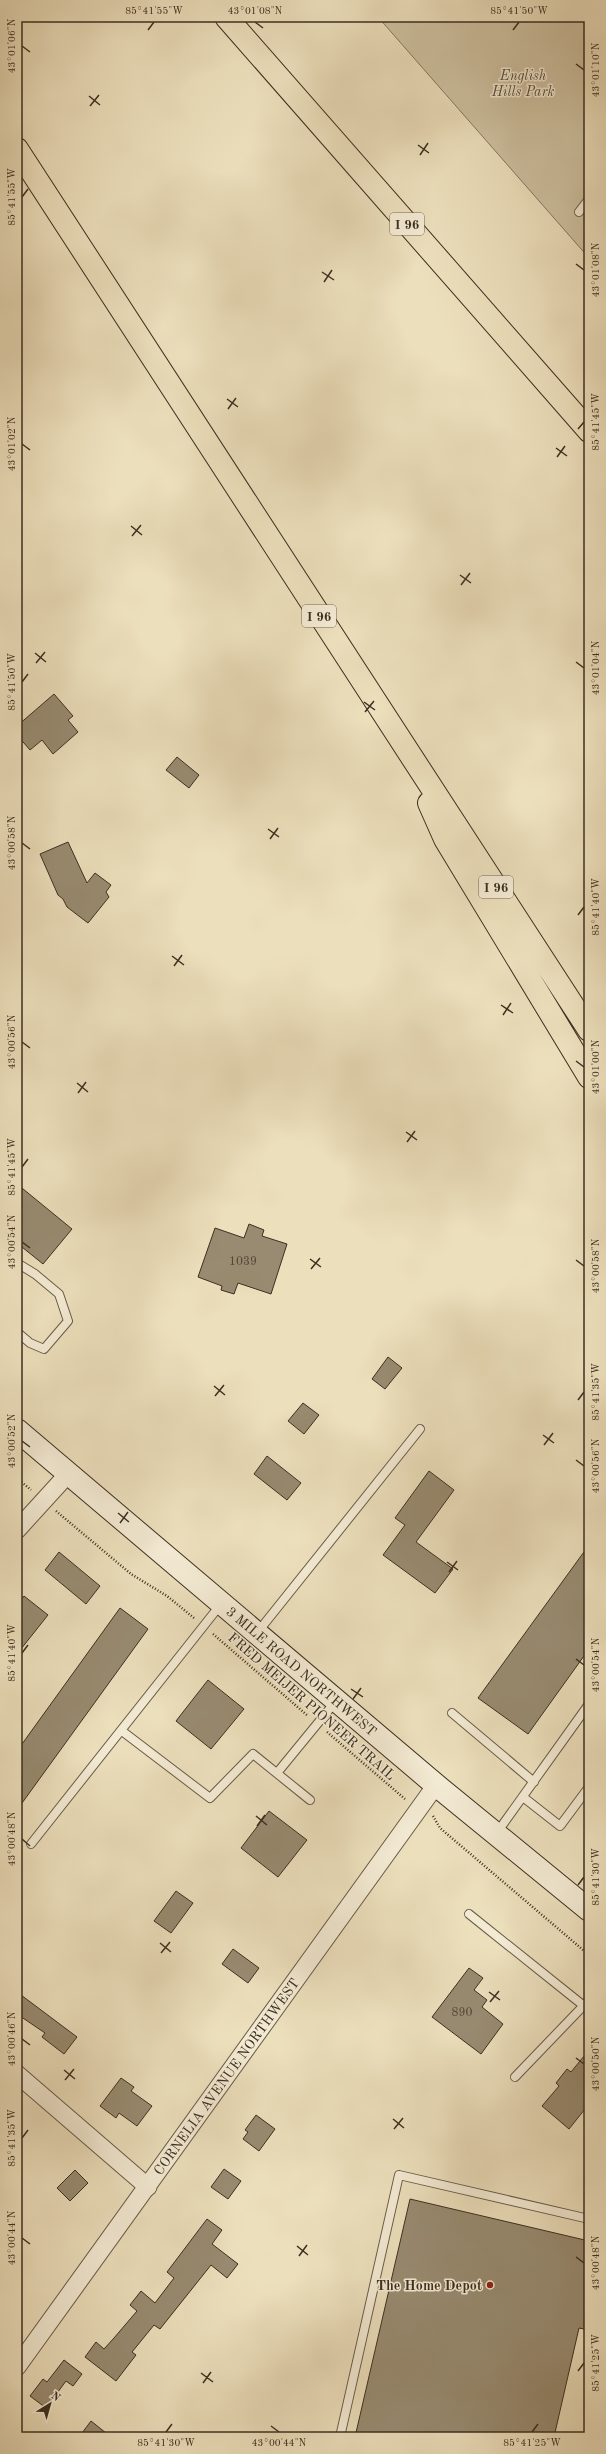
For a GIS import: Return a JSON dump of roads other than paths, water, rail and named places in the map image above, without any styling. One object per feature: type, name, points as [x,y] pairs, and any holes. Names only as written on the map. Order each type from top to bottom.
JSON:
[{"type":"highway","name":"I 96","points":[[226,17],[589,431]]},
{"type":"highway","name":"I 96","points":[[17,149],[589,1030]]},
{"type":"highway","points":[[523,356],[589,419]]},
{"type":"highway","points":[[403,744],[444,839],[589,1077]]},
{"type":"main road","name":"3 MILE ROAD NORTHWEST","points":[[17,1430],[436,1785],[589,1910]]},
{"type":"street","points":[[17,1530],[68,1474]]},
{"type":"street","name":"CORNELIA AVENUE NORTHWEST","points":[[17,2367],[436,1785]]},
{"type":"street","points":[[17,2074],[148,2187]]},
{"type":"lane","points":[[580,212],[589,198]]},
{"type":"lane","points":[[17,1263],[35,1274],[59,1294],[68,1321],[44,1349],[30,1343],[17,1332]]},
{"type":"lane","points":[[257,1633],[420,1429]]},
{"type":"lane","points":[[32,1844],[222,1603]]},
{"type":"lane","points":[[277,1773],[336,1701]]},
{"type":"lane","points":[[496,1834],[589,1704]]},
{"type":"lane","points":[[452,1713],[534,1782]]},
{"type":"lane","points":[[122,1731],[210,1798],[253,1754],[310,1800]]},
{"type":"lane","points":[[522,1797],[560,1826],[589,1787]]},
{"type":"lane","points":[[470,1914],[588,2005],[515,2077]]},
{"type":"lane","points":[[340,2437],[399,2175],[589,2219]]},
{"type":"place","name":"The Home Depot","points":[[490,2285]]},
{"type":"park label","name":"English Hills Park","points":[[523,84]]}]
